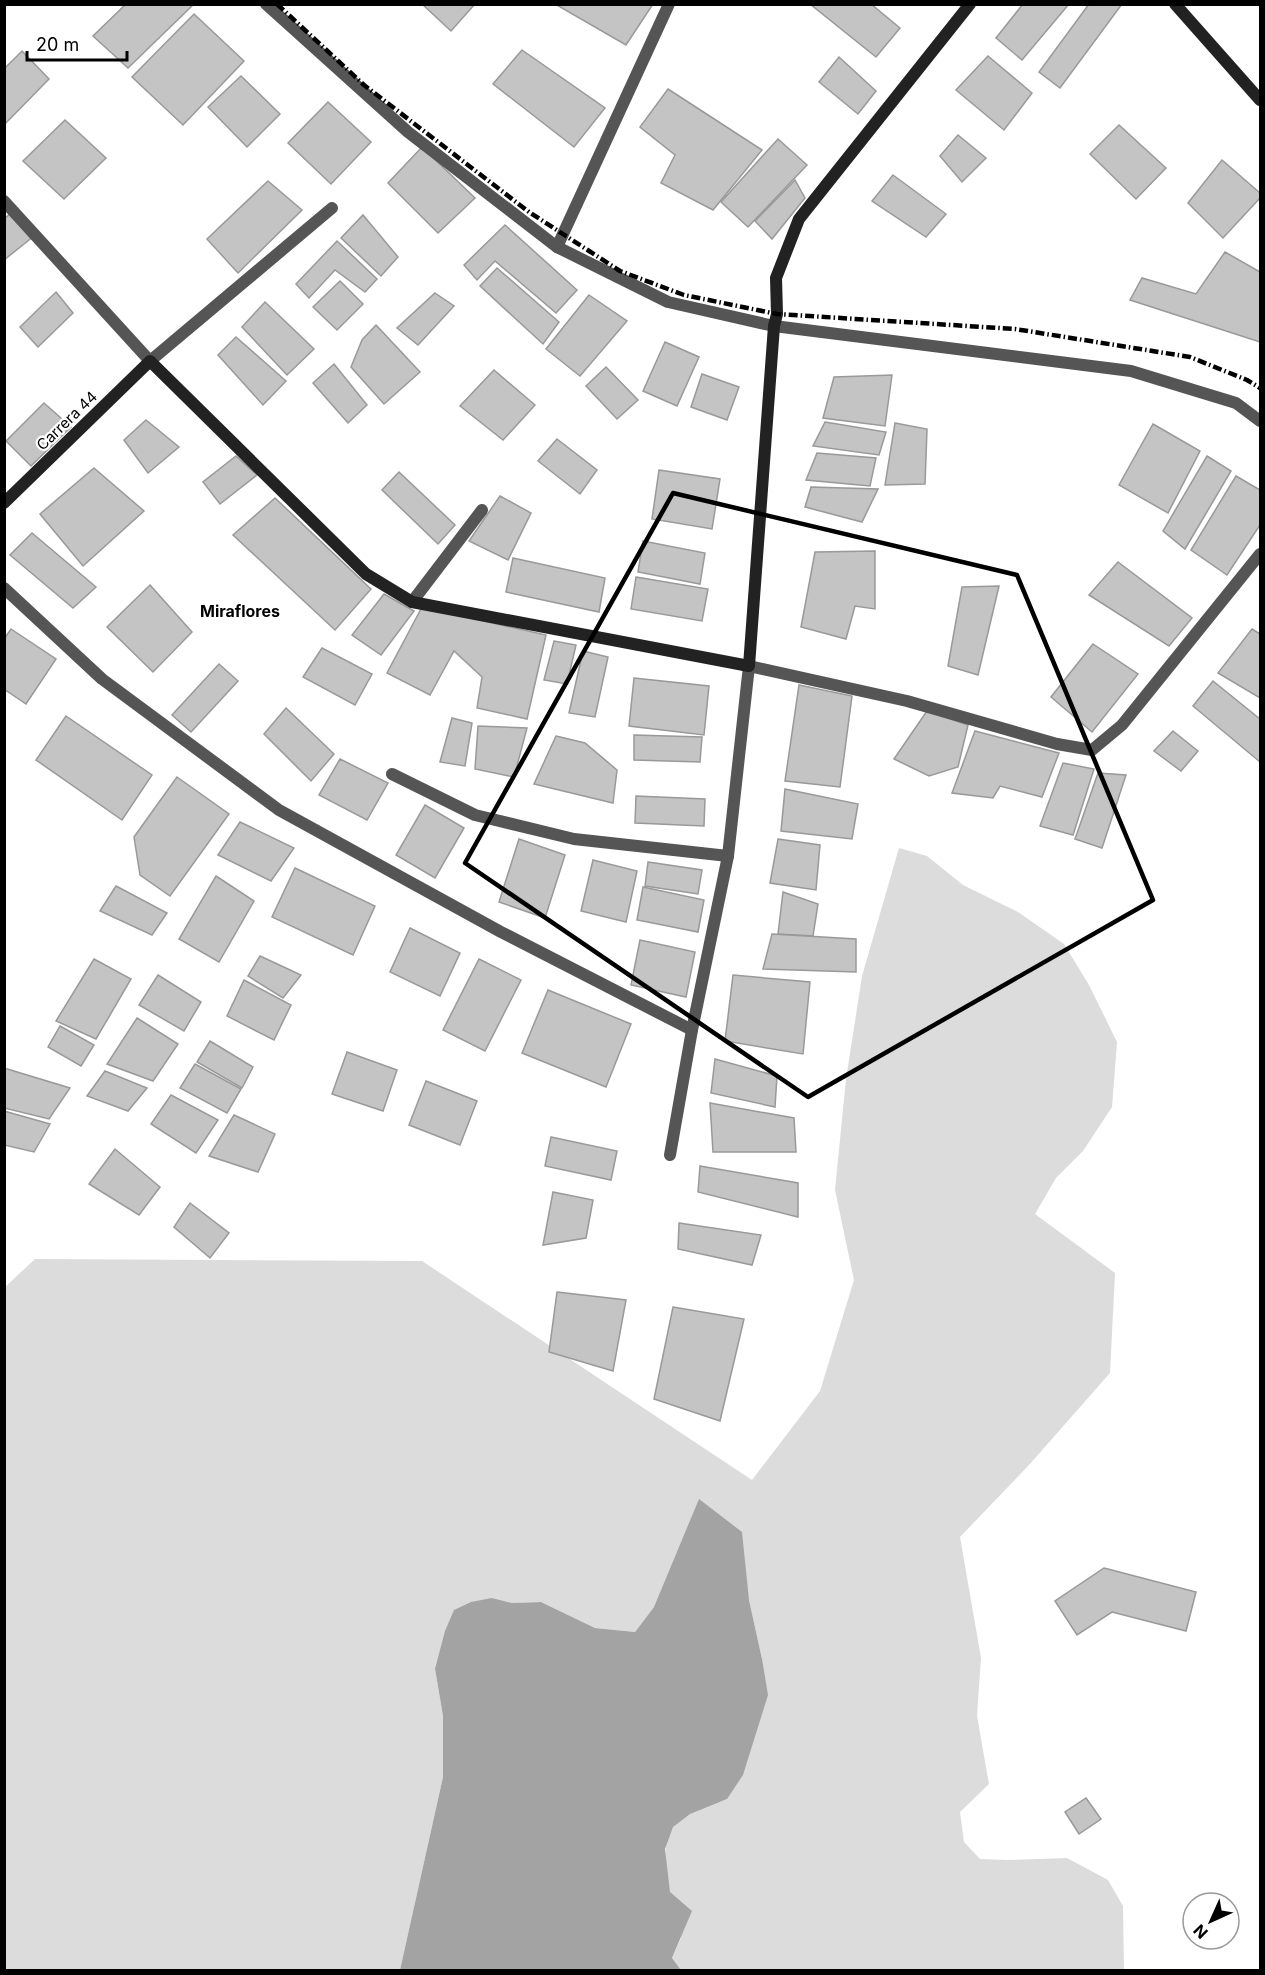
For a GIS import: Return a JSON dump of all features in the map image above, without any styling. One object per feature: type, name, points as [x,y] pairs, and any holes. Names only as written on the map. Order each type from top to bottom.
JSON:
[{"type":"main road","points":[[150,361],[366,574],[412,602],[750,666],[774,326],[777,314],[776,278],[799,219],[970,4]]},
{"type":"main road","points":[[1175,4],[1260,100]]},
{"type":"main road","name":"Carrera 44","points":[[4,503],[150,361]]},
{"type":"street","points":[[266,4],[408,132],[557,247],[668,303],[774,326],[1131,371],[1236,403],[1260,421]]},
{"type":"street","points":[[557,247],[669,4]]},
{"type":"street","points":[[4,201],[150,361],[332,208]]},
{"type":"street","points":[[412,602],[482,510]]},
{"type":"street","points":[[670,1155],[692,1030],[728,856],[750,666],[907,701],[1057,744],[1092,750],[1122,725],[1260,554]]},
{"type":"street","points":[[4,588],[102,679],[279,810],[501,932],[692,1030]]},
{"type":"street","points":[[392,774],[475,815],[574,839],[728,856]]},
{"type":"highlighted area","points":[[673,493],[1017,575],[1153,900],[808,1097],[465,863]]},
{"type":"shaded area","points":[[899,848],[927,856],[963,885],[1018,912],[1064,944],[1089,985],[1117,1042],[1112,1107],[1083,1151],[1056,1178],[1035,1214],[1115,1273],[1110,1373],[1029,1465],[960,1537],[981,1658],[977,1716],[989,1784],[960,1812],[964,1842],[980,1859],[1067,1858],[1108,1880],[1123,1906],[1124,1970],[681,1970],[672,1958],[681,1938],[668,1880],[666,1849],[668,1836],[674,1826],[685,1816],[727,1799],[762,1659],[749,1600],[654,1607],[635,1632],[595,1628],[541,1602],[512,1603],[492,1598],[435,1669],[443,1716],[443,1777],[400,1970],[5,1970],[5,1287],[35,1259],[422,1261],[752,1480],[820,1391],[854,1280],[835,1190],[846,1079],[862,976]]},
{"type":"shaded area","points":[[699,1499],[742,1532],[749,1600],[768,1695],[743,1775],[727,1799],[690,1814],[673,1827],[665,1849],[670,1892],[692,1911],[672,1958],[681,1970],[400,1970],[443,1777],[443,1716],[435,1669],[445,1631],[454,1610],[471,1602],[492,1598],[512,1603],[541,1602],[595,1628],[635,1632],[654,1607]]},
{"type":"building","points":[[126,4],[194,4],[128,68],[93,36]]},
{"type":"building","points":[[422,4],[475,4],[451,31]]},
{"type":"building","points":[[555,4],[653,4],[626,45]]},
{"type":"building","points":[[810,4],[871,4],[900,28],[876,57]]},
{"type":"building","points":[[1023,4],[1069,4],[1022,60],[996,38]]},
{"type":"building","points":[[1089,4],[1122,4],[1060,88],[1039,72]]},
{"type":"building","points":[[194,14],[244,61],[183,125],[132,77]]},
{"type":"building","points":[[522,50],[605,108],[574,147],[493,84]]},
{"type":"building","points":[[22,51],[49,79],[4,125],[4,69]]},
{"type":"building","points":[[988,56],[1032,93],[1004,130],[956,90]]},
{"type":"building","points":[[839,57],[876,91],[858,114],[819,82]]},
{"type":"building","points":[[241,76],[280,114],[247,147],[208,107]]},
{"type":"building","points":[[668,89],[762,150],[713,210],[661,183],[675,155],[640,127]]},
{"type":"building","points":[[328,102],[371,142],[331,184],[288,143]]},
{"type":"building","points":[[65,120],[106,158],[64,199],[23,161]]},
{"type":"building","points":[[1119,125],[1166,168],[1136,199],[1090,154]]},
{"type":"building","points":[[958,135],[986,158],[962,182],[940,156]]},
{"type":"building","points":[[778,139],[807,165],[748,227],[721,202]]},
{"type":"building","points":[[422,147],[475,198],[438,233],[388,183]]},
{"type":"building","points":[[1222,160],[1260,193],[1260,198],[1223,238],[1188,203]]},
{"type":"building","points":[[893,175],[946,214],[926,237],[872,201]]},
{"type":"building","points":[[795,180],[805,198],[772,239],[755,221]]},
{"type":"building","points":[[268,181],[302,210],[238,273],[207,239]]},
{"type":"building","points":[[11,213],[34,236],[4,260],[4,219]]},
{"type":"building","points":[[363,215],[398,257],[381,276],[341,238]]},
{"type":"building","points":[[505,225],[577,290],[556,313],[495,261],[477,280],[464,265]]},
{"type":"building","points":[[337,241],[377,279],[365,292],[335,270],[309,298],[296,284]]},
{"type":"building","points":[[1225,252],[1260,272],[1260,342],[1130,300],[1142,278],[1196,294]]},
{"type":"building","points":[[497,268],[559,322],[543,344],[480,286]]},
{"type":"building","points":[[340,281],[363,304],[337,330],[313,307]]},
{"type":"building","points":[[56,292],[73,313],[38,347],[20,327]]},
{"type":"building","points":[[435,293],[454,306],[418,345],[397,328]]},
{"type":"building","points":[[589,295],[627,321],[580,376],[546,349]]},
{"type":"building","points":[[265,302],[314,349],[287,375],[242,327]]},
{"type":"building","points":[[376,325],[420,372],[384,404],[351,367],[362,340]]},
{"type":"building","points":[[236,337],[286,381],[263,405],[218,355]]},
{"type":"building","points":[[665,342],[699,357],[677,406],[643,391]]},
{"type":"building","points":[[334,364],[367,405],[348,423],[313,383]]},
{"type":"building","points":[[606,367],[638,400],[617,419],[586,386]]},
{"type":"building","points":[[494,370],[535,405],[503,440],[460,406]]},
{"type":"building","points":[[702,374],[739,387],[727,420],[691,407]]},
{"type":"building","points":[[892,375],[885,426],[823,418],[834,377]]},
{"type":"building","points":[[44,403],[71,427],[31,466],[6,441]]},
{"type":"building","points":[[146,420],[179,447],[148,473],[124,440]]},
{"type":"building","points":[[825,422],[886,432],[879,455],[813,446]]},
{"type":"building","points":[[895,423],[927,429],[925,484],[885,485]]},
{"type":"building","points":[[1153,424],[1200,451],[1168,513],[1119,485]]},
{"type":"building","points":[[557,439],[597,470],[580,494],[538,461]]},
{"type":"building","points":[[817,453],[876,458],[870,486],[806,480]]},
{"type":"building","points":[[236,456],[257,475],[220,504],[203,482]]},
{"type":"building","points":[[1207,456],[1231,471],[1185,549],[1163,531]]},
{"type":"building","points":[[94,468],[144,511],[83,566],[40,514]]},
{"type":"building","points":[[659,470],[720,479],[712,529],[652,519]]},
{"type":"building","points":[[399,472],[455,525],[438,544],[382,490]]},
{"type":"building","points":[[1236,476],[1260,490],[1260,525],[1227,575],[1191,550]]},
{"type":"building","points":[[811,487],[878,489],[862,522],[805,507]]},
{"type":"building","points":[[500,496],[531,513],[508,560],[469,541]]},
{"type":"building","points":[[275,498],[371,589],[335,630],[233,535]]},
{"type":"building","points":[[32,533],[96,587],[73,608],[10,555]]},
{"type":"building","points":[[643,541],[705,553],[700,584],[638,572]]},
{"type":"building","points":[[875,551],[875,609],[855,606],[846,639],[801,627],[815,552]]},
{"type":"building","points":[[513,558],[605,578],[599,612],[506,592]]},
{"type":"building","points":[[1118,562],[1192,618],[1169,646],[1089,595]]},
{"type":"building","points":[[636,577],[708,589],[702,621],[631,609]]},
{"type":"building","points":[[150,585],[192,632],[153,672],[107,627]]},
{"type":"building","points":[[999,586],[978,675],[948,666],[962,587]]},
{"type":"building","points":[[384,594],[414,611],[381,655],[352,635]]},
{"type":"building","points":[[422,607],[546,635],[527,719],[477,708],[482,677],[454,651],[430,695],[387,673]]},
{"type":"building","points":[[11,629],[56,659],[26,704],[4,689],[4,639]]},
{"type":"building","points":[[1252,629],[1260,634],[1260,698],[1218,673]]},
{"type":"building","points":[[554,641],[576,645],[567,684],[544,680]]},
{"type":"building","points":[[1093,644],[1138,674],[1092,732],[1051,697]]},
{"type":"building","points":[[322,648],[372,674],[355,705],[303,677]]},
{"type":"building","points":[[583,651],[608,657],[595,717],[569,713]]},
{"type":"building","points":[[219,664],[238,681],[191,732],[172,715]]},
{"type":"building","points":[[634,678],[709,686],[704,735],[629,726]]},
{"type":"building","points":[[1213,681],[1260,719],[1260,762],[1193,706]]},
{"type":"building","points":[[799,685],[852,696],[840,787],[785,781]]},
{"type":"building","points":[[286,708],[334,754],[311,781],[264,734]]},
{"type":"building","points":[[927,711],[968,725],[958,767],[929,776],[894,759]]},
{"type":"building","points":[[66,716],[152,775],[122,820],[36,760]]},
{"type":"building","points":[[452,718],[472,723],[465,766],[440,762]]},
{"type":"building","points":[[478,726],[527,728],[514,777],[475,769]]},
{"type":"building","points":[[975,731],[1059,753],[1042,797],[1000,786],[993,798],[952,793]]},
{"type":"building","points":[[1173,731],[1198,751],[1181,771],[1154,751]]},
{"type":"building","points":[[634,735],[702,737],[700,762],[634,760]]},
{"type":"building","points":[[556,736],[585,743],[617,770],[613,803],[534,784]]},
{"type":"building","points":[[340,759],[388,783],[367,820],[319,795]]},
{"type":"building","points":[[1063,763],[1094,769],[1073,835],[1040,826]]},
{"type":"building","points":[[1098,773],[1126,775],[1102,848],[1075,839]]},
{"type":"building","points":[[177,777],[229,814],[170,896],[140,875],[134,837]]},
{"type":"building","points":[[785,789],[858,804],[852,839],[781,831]]},
{"type":"building","points":[[636,796],[705,799],[704,826],[635,823]]},
{"type":"building","points":[[425,805],[464,828],[435,878],[396,855]]},
{"type":"building","points":[[240,822],[294,848],[271,881],[218,855]]},
{"type":"building","points":[[519,839],[565,855],[545,918],[499,902]]},
{"type":"building","points":[[778,839],[820,845],[816,890],[770,883]]},
{"type":"building","points":[[593,860],[637,871],[626,922],[581,911]]},
{"type":"building","points":[[648,862],[702,870],[698,894],[645,886]]},
{"type":"building","points":[[295,868],[375,906],[353,955],[272,917]]},
{"type":"building","points":[[216,876],[254,901],[219,962],[179,939]]},
{"type":"building","points":[[116,886],[167,913],[152,935],[100,911]]},
{"type":"building","points":[[643,887],[704,900],[698,932],[637,920]]},
{"type":"building","points":[[783,892],[818,904],[813,936],[778,934]]},
{"type":"building","points":[[410,928],[460,953],[440,996],[390,972]]},
{"type":"building","points":[[772,934],[856,939],[856,972],[763,969]]},
{"type":"building","points":[[640,940],[695,952],[686,997],[631,985]]},
{"type":"building","points":[[260,956],[301,975],[283,998],[248,976]]},
{"type":"building","points":[[94,959],[131,979],[96,1039],[56,1021]]},
{"type":"building","points":[[479,959],[521,980],[485,1051],[443,1030]]},
{"type":"building","points":[[158,975],[201,1002],[184,1031],[139,1005]]},
{"type":"building","points":[[733,975],[810,982],[803,1054],[725,1041]]},
{"type":"building","points":[[244,980],[291,1005],[274,1040],[227,1016]]},
{"type":"building","points":[[548,990],[631,1024],[606,1087],[522,1053]]},
{"type":"building","points":[[137,1018],[178,1044],[153,1081],[107,1064]]},
{"type":"building","points":[[60,1026],[94,1045],[81,1066],[48,1047]]},
{"type":"building","points":[[210,1041],[253,1067],[242,1088],[197,1062]]},
{"type":"building","points":[[347,1052],[397,1070],[383,1111],[332,1094]]},
{"type":"building","points":[[715,1059],[777,1076],[775,1107],[711,1093]]},
{"type":"building","points":[[195,1064],[241,1089],[227,1113],[180,1088]]},
{"type":"building","points":[[4,1068],[70,1088],[49,1119],[4,1108]]},
{"type":"building","points":[[105,1071],[147,1088],[128,1111],[87,1096]]},
{"type":"building","points":[[426,1081],[477,1101],[460,1145],[409,1125]]},
{"type":"building","points":[[171,1095],[218,1120],[196,1153],[151,1124]]},
{"type":"building","points":[[710,1103],[794,1118],[796,1152],[713,1152]]},
{"type":"building","points":[[4,1111],[50,1124],[34,1152],[4,1145]]},
{"type":"building","points":[[234,1115],[275,1134],[258,1172],[209,1156]]},
{"type":"building","points":[[551,1137],[617,1151],[611,1180],[545,1166]]},
{"type":"building","points":[[115,1149],[160,1187],[139,1215],[89,1184]]},
{"type":"building","points":[[700,1166],[798,1183],[798,1217],[698,1192]]},
{"type":"building","points":[[553,1192],[593,1200],[586,1238],[543,1245]]},
{"type":"building","points":[[190,1203],[229,1233],[210,1258],[174,1227]]},
{"type":"building","points":[[679,1223],[761,1235],[752,1265],[678,1249]]},
{"type":"building","points":[[557,1292],[626,1300],[613,1371],[549,1352]]},
{"type":"building","points":[[673,1307],[744,1319],[720,1421],[654,1399]]},
{"type":"building","points":[[1104,1568],[1196,1592],[1186,1631],[1112,1612],[1077,1635],[1055,1601]]},
{"type":"building","points":[[1086,1798],[1101,1819],[1079,1834],[1065,1812]]},
{"type":"railway","points":[[277,4],[364,85],[529,212],[620,271],[684,295],[777,314],[1015,329],[1190,357],[1247,380],[1260,388]]},
{"type":"district","name":"Miraflores","points":[[240,611]]}]
